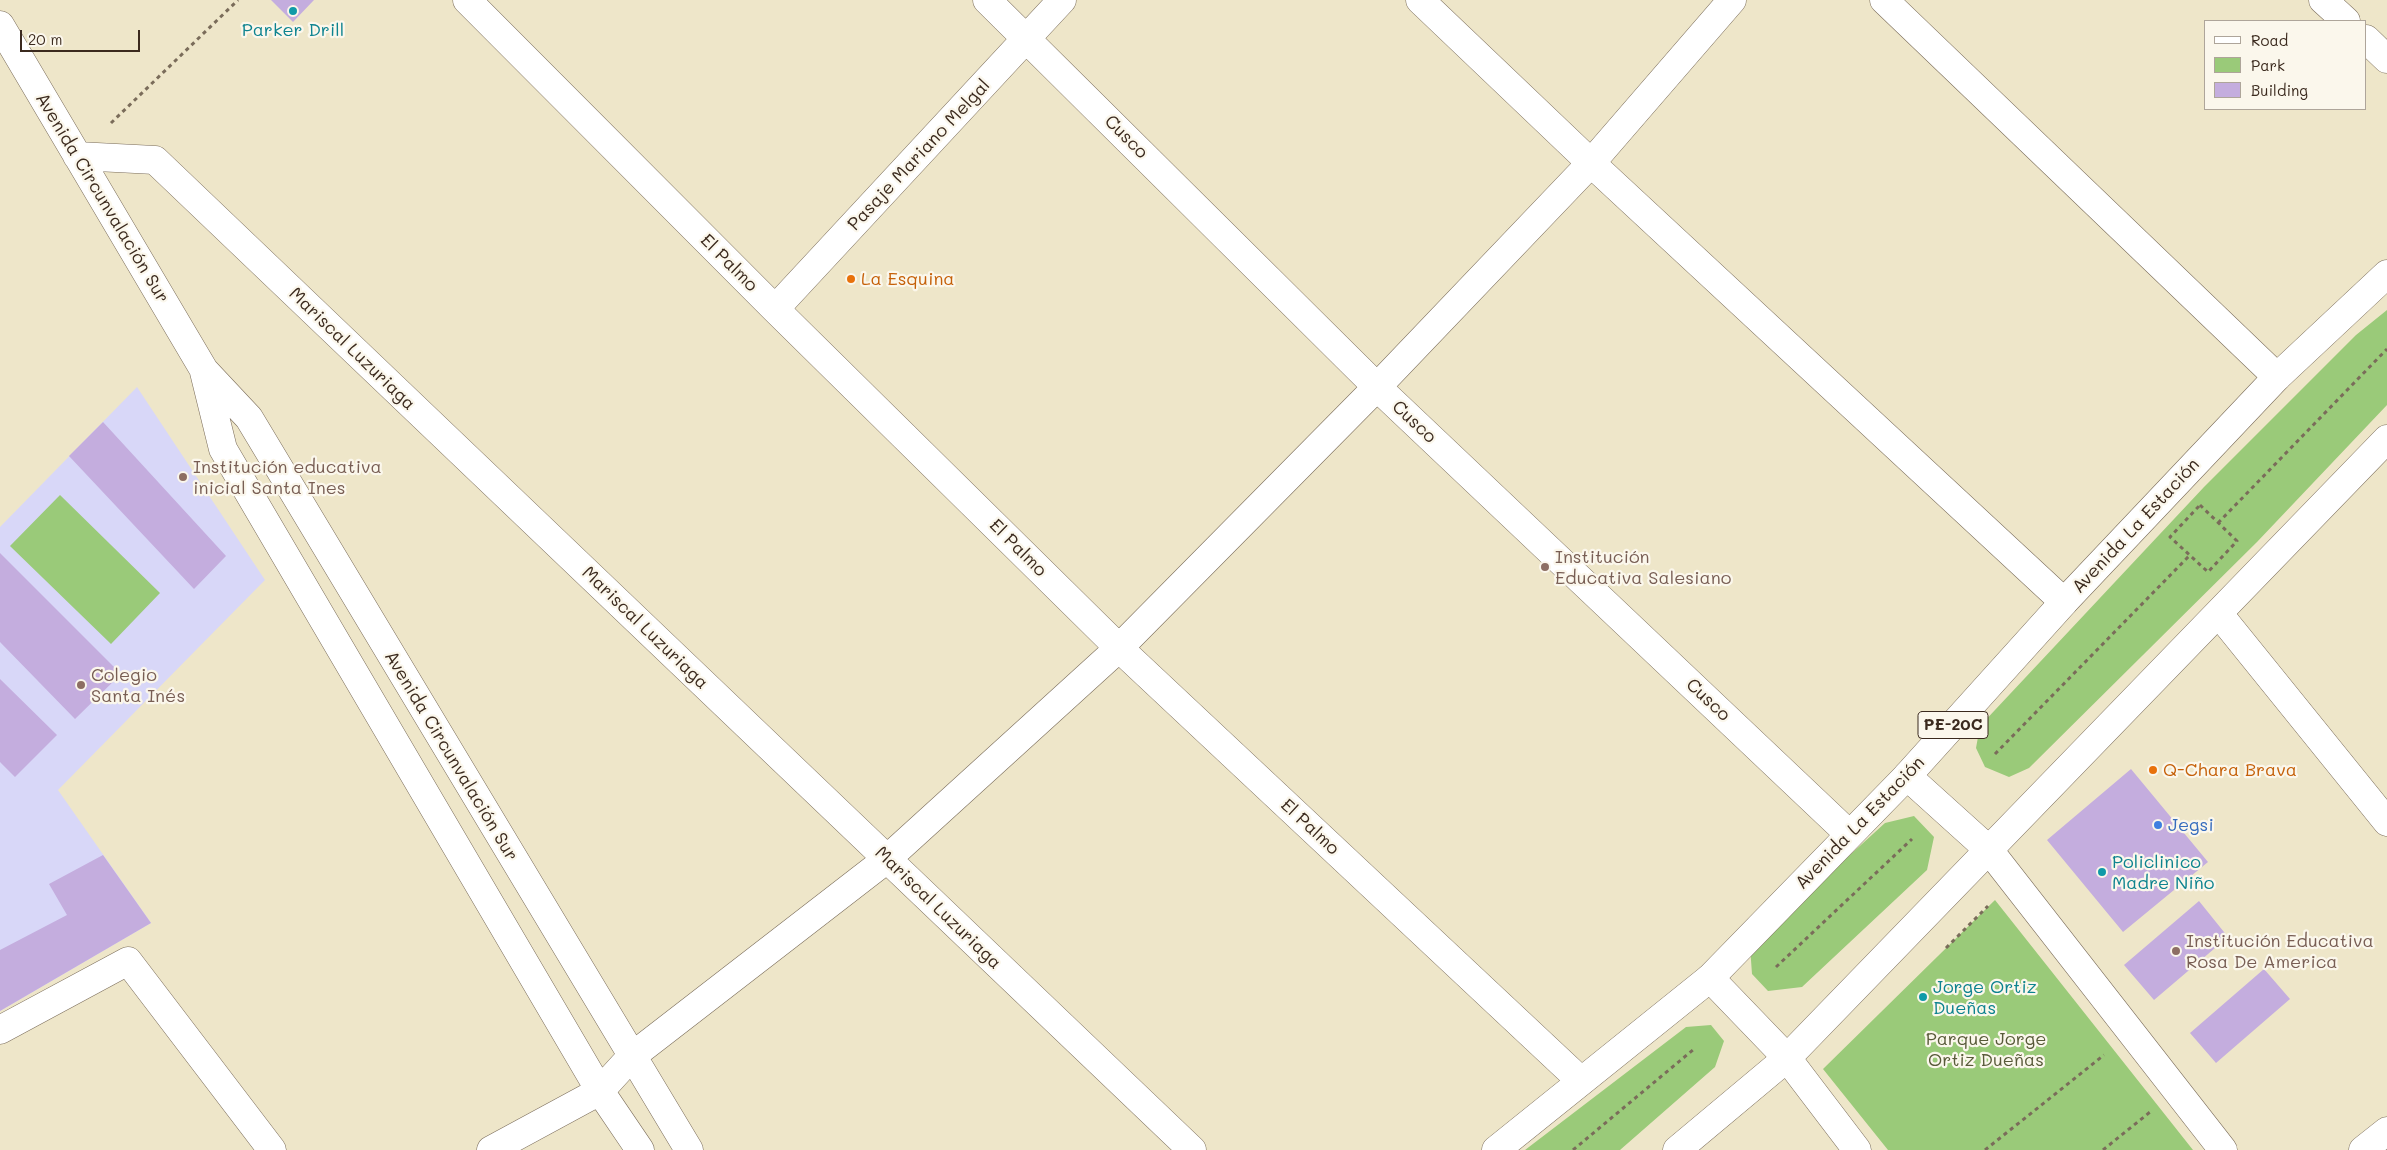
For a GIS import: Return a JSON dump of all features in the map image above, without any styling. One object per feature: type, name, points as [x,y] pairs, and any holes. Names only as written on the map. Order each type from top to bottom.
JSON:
[{"type":"main road","name":"Cusco","points":[[987,0],[1377,387],[1849,834]]},
{"type":"main road","name":"Pasaje Mariano Melgal","points":[[775,309],[1062,0]]},
{"type":"main road","points":[[1420,0],[1591,163],[2064,602]]},
{"type":"main road","points":[[490,1150],[600,1091],[632,1057],[887,859],[1119,648],[1377,387],[1591,163],[1732,0]]},
{"type":"main road","points":[[1884,0],[2277,377]]},
{"type":"main road","points":[[2323,0],[2345,20]]},
{"type":"main road","name":"El Palmo","points":[[475,2],[775,309],[1119,648],[1581,1081]]},
{"type":"main road","name":"Avenida Circunvalación Sur","points":[[0,25],[204,370],[249,418],[689,1150]]},
{"type":"main road","points":[[2367,40],[2387,59]]},
{"type":"main road","name":"Mariscal Luzuriaga","points":[[77,156],[155,160],[1192,1150]]},
{"type":"main road","name":"Avenida La Estación","points":[[1496,1150],[1710,978],[1907,776],[2064,602],[2277,377],[2387,274]]},
{"type":"main road","name":"Avenida Circunvalación Sur","points":[[204,370],[223,449],[600,1091],[640,1150]]},
{"type":"main road","points":[[1677,1150],[1787,1058],[2387,439]]},
{"type":"main road","points":[[2219,614],[2387,822]]},
{"type":"main road","points":[[1907,776],[1990,850],[2223,1150]]},
{"type":"main road","points":[[0,1030],[128,961],[272,1150]]},
{"type":"main road","points":[[1710,978],[1787,1058],[1857,1150]]},
{"type":"main road","points":[[2363,1150],[2387,1131]]},
{"type":"path","points":[[77,156],[238,0]]},
{"type":"path","points":[[2218,523],[2387,349]]},
{"type":"path","points":[[2200,505],[2237,541],[2208,572],[2190,555],[2170,537],[2200,505]]},
{"type":"path","points":[[1995,754],[2190,555]]},
{"type":"path","points":[[1776,966],[1912,839]]},
{"type":"path","points":[[1940,954],[1995,900]]},
{"type":"path","points":[[1573,1150],[1694,1049]]},
{"type":"path","points":[[1985,1150],[2105,1054]]},
{"type":"path","points":[[2103,1150],[2151,1111]]},
{"type":"shaded area","name":"Colegio Santa Inés","points":[[137,387],[265,580],[58,790],[151,923],[0,1011],[0,527]]},
{"type":"green space","points":[[2387,310],[2387,405],[2257,542],[2029,768],[2009,777],[1985,767],[1976,748],[1980,726],[2204,487],[2356,335]]},
{"type":"green space","points":[[60,495],[160,593],[111,644],[10,546]]},
{"type":"green space","points":[[1914,816],[1934,837],[1927,870],[1802,987],[1768,991],[1752,974],[1750,946],[1885,823]]},
{"type":"green space","name":"Parque Jorge Ortiz Dueñas","points":[[1995,900],[2193,1150],[1888,1150],[1823,1069]]},
{"type":"green space","points":[[1711,1025],[1724,1041],[1715,1067],[1620,1150],[1525,1150],[1686,1027]]},
{"type":"building","name":"Parker Drill","points":[[271,0],[314,0],[293,22]]},
{"type":"building","points":[[103,422],[226,556],[194,589],[69,456]]},
{"type":"building","points":[[0,553],[121,674],[75,719],[0,642]]},
{"type":"building","points":[[0,679],[57,735],[15,777],[0,762]]},
{"type":"building","points":[[2131,769],[2208,862],[2123,932],[2047,840]]},
{"type":"building","points":[[103,855],[151,923],[0,1011],[0,950],[67,915],[49,884]]},
{"type":"building","name":"Institución Educativa Rosa De America","points":[[2199,901],[2228,937],[2154,1000],[2124,965]]},
{"type":"building","points":[[2264,969],[2290,999],[2216,1063],[2190,1033]]},
{"type":"place","name":"Parker Drill","points":[[293,11]]},
{"type":"place","name":"La Esquina","points":[[851,279]]},
{"type":"place","name":"Institución educativa inicial Santa Ines","points":[[183,477]]},
{"type":"place","name":"Institución Educativa Salesiano","points":[[1545,567]]},
{"type":"place","name":"Colegio Santa Inés","points":[[81,685]]},
{"type":"place","name":"Q-Chara Brava","points":[[2153,770]]},
{"type":"place","name":"Jegsi","points":[[2158,825]]},
{"type":"place","name":"Policlinico Madre Niño","points":[[2102,872]]},
{"type":"place","name":"Institución Educativa Rosa De America","points":[[2176,951]]},
{"type":"place","name":"Jorge Ortiz Dueñas","points":[[1923,997]]}]
